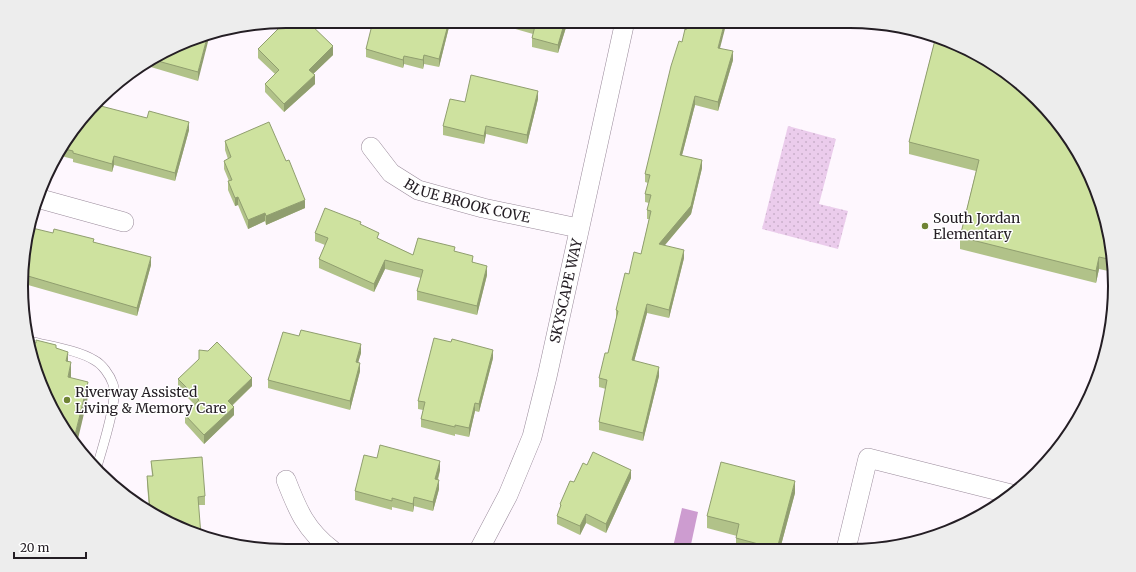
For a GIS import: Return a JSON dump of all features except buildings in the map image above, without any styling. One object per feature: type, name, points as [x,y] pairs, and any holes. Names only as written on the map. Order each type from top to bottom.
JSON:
[{"type":"street","name":"SKYSCAPE WAY","points":[[482,544],[508,495],[532,437],[547,377],[578,228],[623,28]]},
{"type":"street","name":"BLUE BROOK COVE","points":[[371,147],[391,172],[418,190],[483,208],[578,228]]},
{"type":"street","points":[[43,200],[124,222]]},
{"type":"street","points":[[847,544],[868,458],[1005,492]]},
{"type":"street","points":[[286,480],[298,511],[317,538],[324,544]]},
{"type":"lane","points":[[34,342],[84,355],[95,360],[105,369],[113,384],[114,400],[98,462]]},
{"type":"shaded area","points":[[788,126],[836,139],[819,204],[848,211],[838,249],[762,229]]},
{"type":"shaded area","points":[[682,508],[698,512],[691,544],[674,544]]},
{"type":"place","name":"South Jordan Elementary","points":[[925,226]]},
{"type":"place","name":"Riverway Assisted Living & Memory Care","points":[[67,400]]}]
